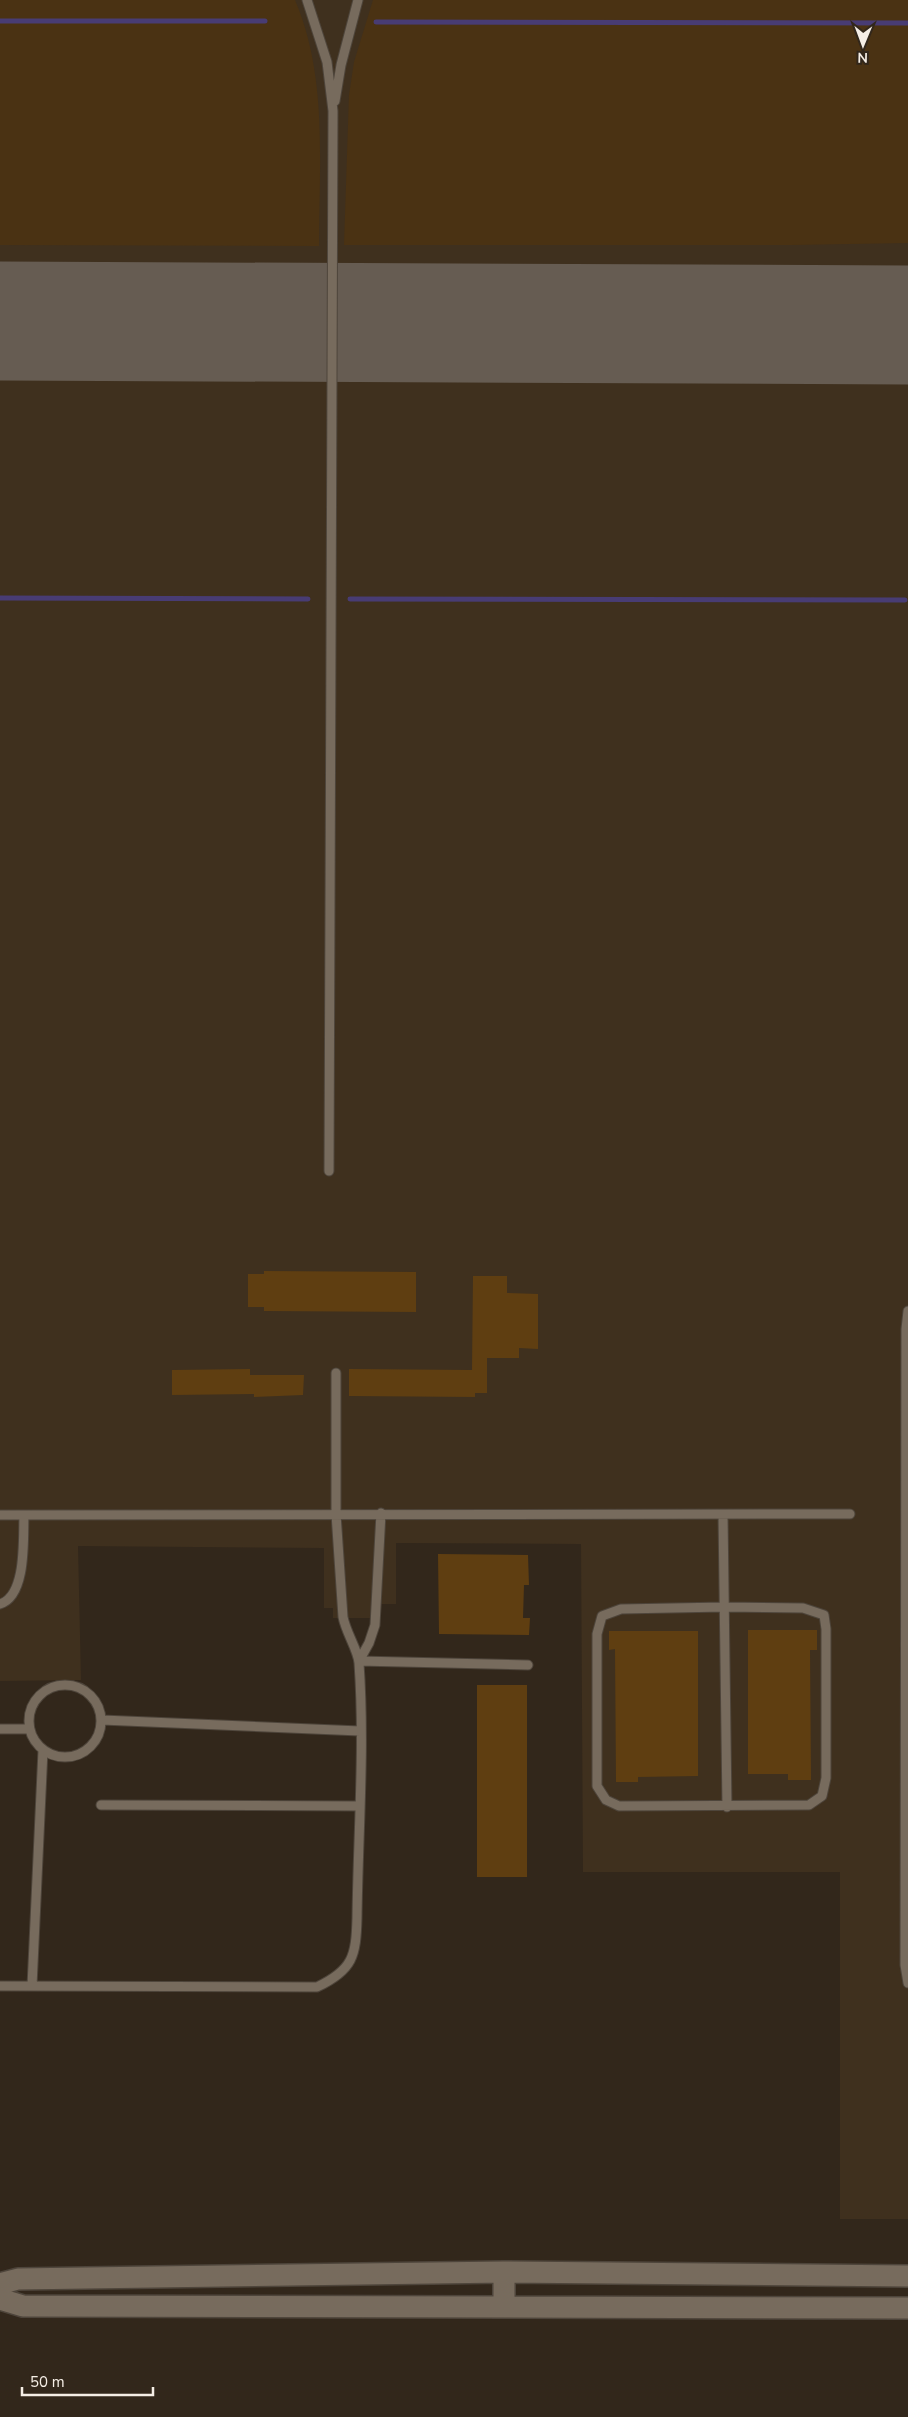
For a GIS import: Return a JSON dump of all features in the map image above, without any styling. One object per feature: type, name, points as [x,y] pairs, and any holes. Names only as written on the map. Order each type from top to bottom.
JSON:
[{"type":"street","points":[[504,2272],[504,2307]]},
{"type":"street","points":[[0,2284],[18,2279],[504,2272],[908,2276]]},
{"type":"street","points":[[0,2299],[23,2306],[908,2308]]},
{"type":"lane","points":[[307,0],[327,62],[333,111],[329,1171]]},
{"type":"lane","points":[[333,111],[341,64],[358,0]]},
{"type":"lane","points":[[908,1311],[906,1329],[907,1703],[905,1965],[908,1983]]},
{"type":"lane","points":[[0,1986],[317,1987],[336,1978],[351,1963],[356,1945],[360,1731],[359,1661],[345,1631],[343,1617],[336,1514],[336,1373]]},
{"type":"lane","points":[[359,1661],[370,1643],[375,1625],[381,1513]]},
{"type":"lane","points":[[0,1514],[850,1514]]},
{"type":"lane","points":[[0,1604],[5,1603],[16,1591],[21,1575],[24,1514]]},
{"type":"lane","points":[[723,1515],[727,1807]]},
{"type":"lane","points":[[724,1607],[803,1608],[824,1615],[826,1629],[826,1778],[822,1796],[809,1805],[727,1807],[619,1806],[606,1800],[597,1786],[597,1634],[602,1616],[622,1609],[724,1607]]},
{"type":"lane","points":[[359,1661],[528,1665]]},
{"type":"lane","points":[[67,1685],[80,1688],[91,1695],[98,1706],[102,1720],[100,1733],[93,1745],[82,1754],[62,1757],[43,1750],[33,1740],[29,1729],[28,1716],[33,1703],[42,1693],[53,1686],[67,1685]]},
{"type":"lane","points":[[102,1720],[360,1731]]},
{"type":"lane","points":[[0,1730],[29,1729]]},
{"type":"lane","points":[[32,1986],[43,1750]]},
{"type":"lane","points":[[101,1806],[359,1806]]},
{"type":"shaded area","points":[[0,0],[908,0],[908,2219],[840,2219],[840,1872],[583,1872],[581,1544],[396,1543],[396,1604],[379,1604],[378,1618],[333,1618],[333,1608],[324,1608],[324,1548],[78,1546],[81,1680],[0,1681]]},
{"type":"shaded area","points":[[0,0],[295,0],[306,29],[317,90],[320,153],[319,246],[0,245]]},
{"type":"shaded area","points":[[373,0],[908,0],[908,243],[792,245],[344,245],[349,95],[354,62]]},
{"type":"building","points":[[264,1271],[416,1272],[416,1312],[264,1311],[264,1307],[248,1307],[248,1274],[264,1274]]},
{"type":"building","points":[[473,1276],[507,1276],[507,1293],[538,1294],[538,1349],[519,1348],[519,1358],[487,1358],[487,1393],[475,1393],[475,1397],[349,1396],[349,1369],[472,1370]]},
{"type":"building","points":[[250,1369],[250,1375],[304,1375],[303,1395],[254,1397],[254,1394],[172,1395],[172,1370]]},
{"type":"building","points":[[438,1554],[528,1555],[529,1585],[524,1585],[523,1618],[530,1618],[529,1635],[439,1634]]},
{"type":"building","points":[[748,1630],[817,1630],[817,1650],[810,1650],[811,1780],[788,1780],[788,1774],[748,1774]]},
{"type":"building","points":[[609,1631],[698,1631],[698,1776],[638,1777],[638,1782],[616,1782],[615,1649],[609,1650]]},
{"type":"building","points":[[477,1685],[527,1685],[527,1877],[477,1877]]},
{"type":"waterway","points":[[0,21],[265,21]]},
{"type":"waterway","points":[[376,22],[908,23]]},
{"type":"waterway","points":[[0,598],[308,599]]},
{"type":"waterway","points":[[350,599],[905,600]]},
{"type":"runway","points":[[0,321],[908,325]]}]
